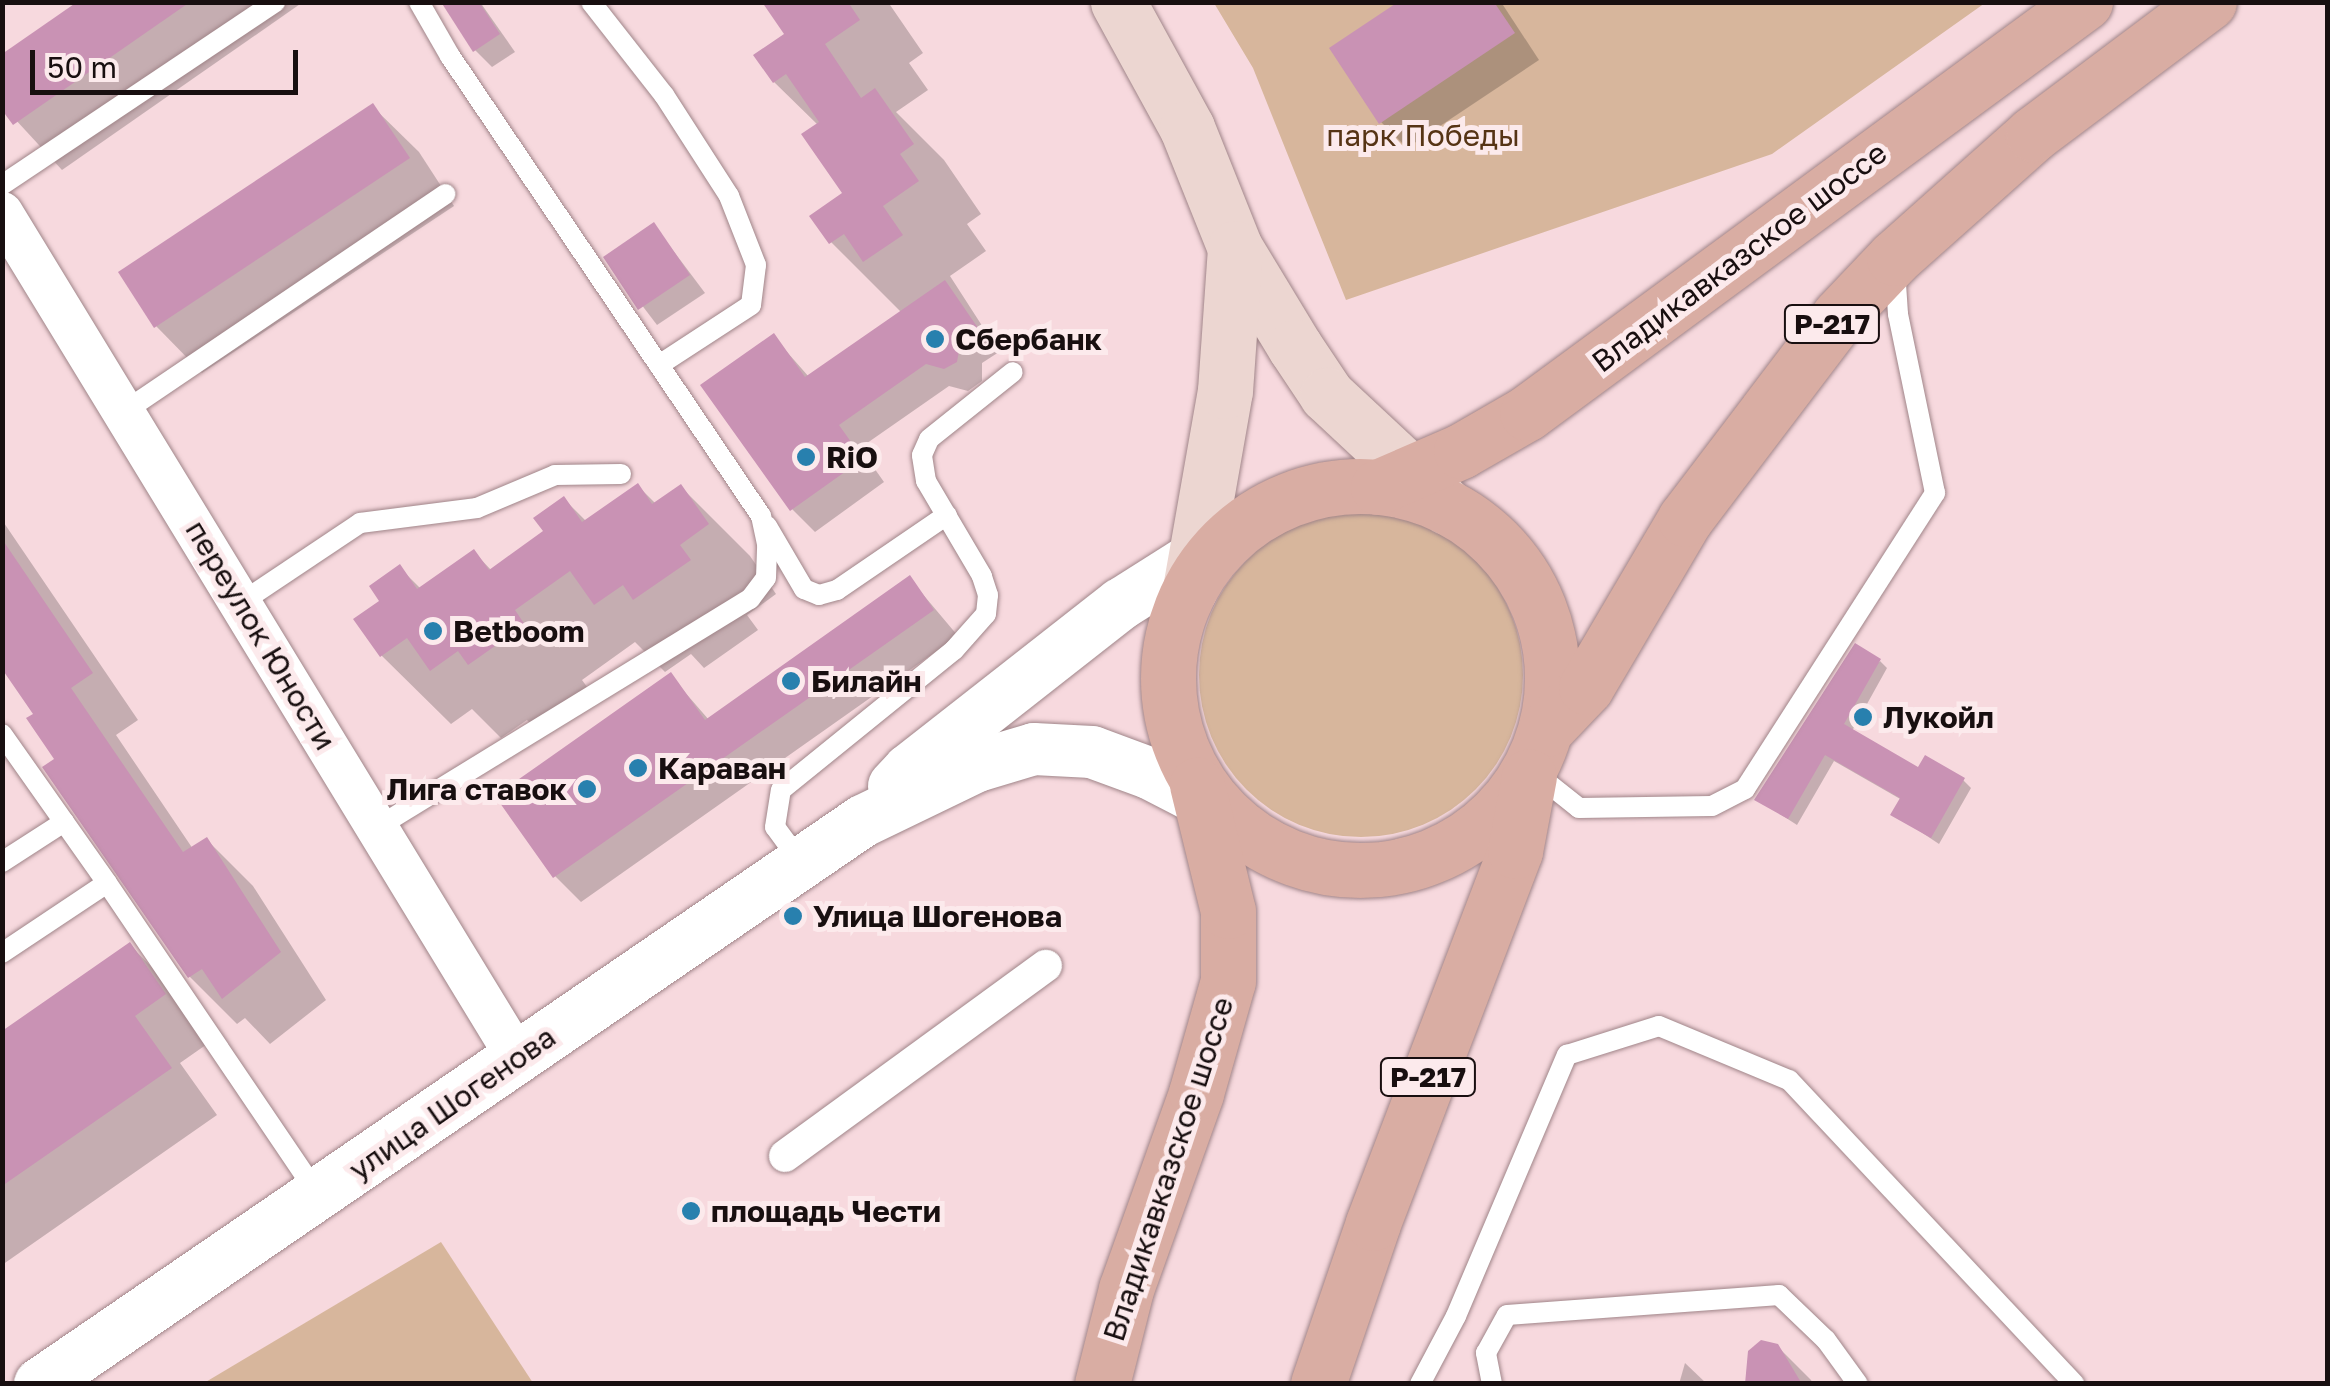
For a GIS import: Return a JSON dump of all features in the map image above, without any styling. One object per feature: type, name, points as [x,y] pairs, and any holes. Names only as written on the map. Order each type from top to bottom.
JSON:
[{"type":"main road","points":[[1118,2],[1187,128],[1236,248],[1327,396],[1411,489]]},
{"type":"main road","name":"Владикавказское шоссе","points":[[1411,489],[1527,413],[2084,2]]},
{"type":"main road","name":"Р-217","points":[[1206,560],[1175,625],[1168,664],[1169,704],[1178,742],[1205,796],[1260,842],[1307,864],[1359,871],[1411,864],[1459,844],[1500,811],[1538,749],[1586,687],[1622,622],[1717,473],[1838,316],[1894,258],[2034,134],[2210,2]]},
{"type":"main road","points":[[1206,560],[1226,390],[1236,248]]},
{"type":"main road","points":[[1206,560],[1260,514],[1302,495],[1347,486],[1411,489]]},
{"type":"main road","name":"Р-217","points":[[1318,1384],[1373,1223],[1515,850],[1552,686],[1548,642],[1536,600],[1513,562],[1493,541],[1411,489]]},
{"type":"main road","name":"Владикавказское шоссе","points":[[1102,1384],[1126,1289],[1196,1094],[1228,981],[1228,911],[1205,796]]},
{"type":"street","name":"переулок Юности","points":[[2,213],[518,1058]]},
{"type":"street","points":[[863,820],[909,770],[1121,604],[1206,560]]},
{"type":"street","points":[[863,820],[978,766],[1034,748],[1092,752],[1205,796]]},
{"type":"street","name":"улица Шогенова","points":[[40,1384],[863,820]]},
{"type":"street","points":[[779,1148],[1040,959]]},
{"type":"lane","points":[[2,185],[275,2]]},
{"type":"lane","points":[[419,2],[450,56],[761,516],[804,589],[819,595],[837,590],[947,515]]},
{"type":"lane","points":[[591,2],[664,96],[729,196],[756,265],[750,305],[659,365]]},
{"type":"lane","points":[[125,411],[446,194]]},
{"type":"lane","points":[[1538,749],[1578,808],[1712,806],[1745,788],[1935,493],[1898,314],[1894,258]]},
{"type":"lane","points":[[801,863],[776,827],[782,790],[954,650],[986,614],[988,594],[982,576],[922,469],[924,446],[1012,372]]},
{"type":"lane","points":[[242,602],[360,523],[477,508],[555,475],[621,474]]},
{"type":"lane","points":[[376,828],[750,599],[766,578],[767,544],[761,516]]},
{"type":"lane","points":[[2,734],[319,1196]]},
{"type":"lane","points":[[2,862],[64,822]]},
{"type":"lane","points":[[2,952],[108,884]]},
{"type":"lane","points":[[1420,1384],[1456,1316],[1568,1056],[1659,1026],[1789,1080],[2074,1384]]},
{"type":"lane","points":[[1492,1384],[1486,1353],[1507,1315],[1780,1295],[1826,1340],[1858,1384]]},
{"type":"green space","name":"парк Победы","points":[[1214,3],[1985,3],[1772,154],[1346,300],[1253,68]]},
{"type":"green space","points":[[1345,513],[1377,513],[1438,532],[1464,549],[1487,572],[1511,613],[1520,643],[1520,707],[1504,752],[1487,778],[1464,801],[1438,818],[1408,830],[1377,837],[1345,837],[1284,818],[1258,801],[1235,778],[1218,752],[1206,722],[1199,691],[1199,659],[1218,598],[1235,572],[1258,549],[1284,532],[1314,520]]},
{"type":"green space","points":[[441,1242],[533,1383],[204,1383]]},
{"type":"building","points":[[77,2],[190,2],[13,125],[2,110],[2,54]]},
{"type":"building","points":[[441,2],[479,2],[500,34],[473,52]]},
{"type":"building","points":[[762,2],[848,2],[860,20],[825,44],[861,98],[875,88],[914,144],[900,154],[919,181],[883,206],[903,235],[863,262],[844,234],[829,244],[809,216],[842,193],[801,134],[819,122],[786,74],[773,83],[753,55],[784,34]]},
{"type":"building","points":[[1398,2],[1494,2],[1515,33],[1379,124],[1329,48]]},
{"type":"building","points":[[373,103],[410,158],[154,328],[118,272]]},
{"type":"building","points":[[654,222],[690,275],[638,310],[603,257]]},
{"type":"building","points":[[945,280],[978,328],[961,340],[957,362],[944,369],[926,364],[839,425],[863,459],[790,511],[700,385],[774,333],[805,377]]},
{"type":"building","points":[[638,483],[652,504],[681,484],[709,524],[680,545],[691,560],[633,600],[623,585],[594,605],[570,571],[515,610],[525,625],[468,665],[458,651],[430,671],[407,638],[380,657],[353,619],[379,601],[369,586],[400,564],[417,589],[474,549],[489,570],[543,531],[533,518],[564,496],[582,522]]},
{"type":"building","points":[[2,539],[93,673],[71,688],[183,852],[207,837],[281,952],[222,999],[202,969],[188,978],[42,767],[54,759],[26,718],[33,714],[2,669]]},
{"type":"building","points":[[910,575],[934,610],[553,878],[495,796],[671,672],[705,720]]},
{"type":"building","points":[[1855,643],[1881,659],[1844,724],[1918,767],[1925,755],[1965,778],[1931,838],[1890,815],[1900,798],[1825,755],[1788,819],[1754,800]]},
{"type":"building","points":[[130,942],[166,994],[135,1016],[172,1068],[2,1186],[2,1031]]},
{"type":"building","points":[[1761,1340],[1778,1344],[1802,1384],[1745,1384],[1748,1351]]},
{"type":"place","name":"Сбербанк","points":[[935,339]]},
{"type":"place","name":"RiO","points":[[806,457]]},
{"type":"place","name":"Betboom","points":[[433,631]]},
{"type":"place","name":"Билайн","points":[[791,681]]},
{"type":"place","name":"Лукойл","points":[[1863,717]]},
{"type":"place","name":"Караван","points":[[638,768]]},
{"type":"place","name":"Лига ставок","points":[[587,789]]},
{"type":"place","name":"Улица Шогенова","points":[[793,916]]},
{"type":"place","name":"площадь Чести","points":[[691,1211]]}]
